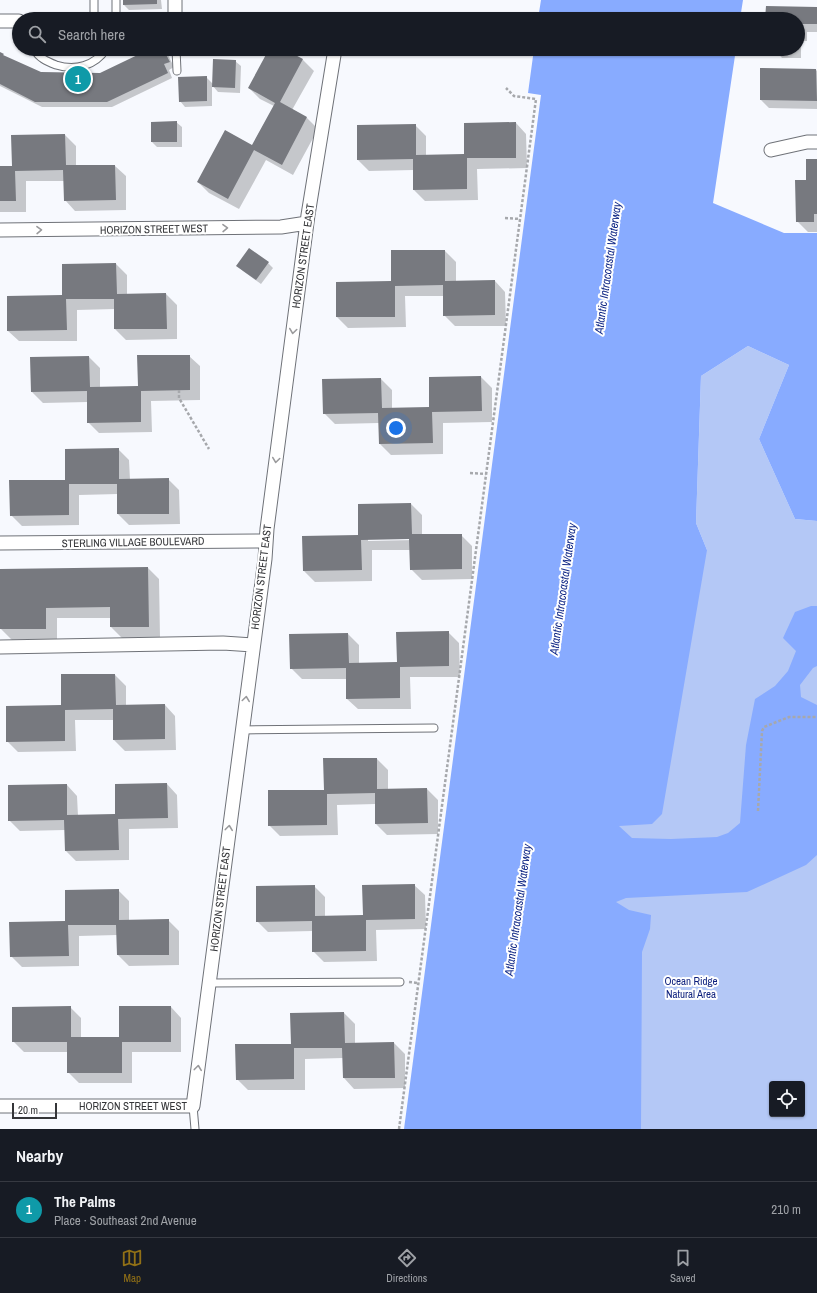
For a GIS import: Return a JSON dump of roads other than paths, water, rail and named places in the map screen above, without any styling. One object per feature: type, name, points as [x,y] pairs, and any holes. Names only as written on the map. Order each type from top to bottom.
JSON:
[{"type":"street","points":[[175,0],[175,12]]},
{"type":"street","points":[[0,21],[12,21]]},
{"type":"street","name":"HORIZON STREET EAST","points":[[193,1106],[307,223],[334,56]]},
{"type":"street","points":[[771,150],[807,142],[817,142]]},
{"type":"street","name":"HORIZON STREET WEST","points":[[0,230],[281,227],[307,223]]},
{"type":"street","name":"STERLING VILLAGE BOULEVARD","points":[[0,543],[266,541]]},
{"type":"street","points":[[0,646],[223,643],[253,645]]},
{"type":"street","name":"HORIZON STREET WEST","points":[[0,1106],[193,1106]]},
{"type":"lane","points":[[94,0],[94,12]]},
{"type":"lane","points":[[116,0],[116,12]]},
{"type":"lane","points":[[39,56],[48,62],[65,67],[77,67],[90,63],[97,60],[100,56]]},
{"type":"lane","points":[[177,56],[178,71]]},
{"type":"lane","points":[[242,730],[434,728]]},
{"type":"lane","points":[[209,983],[400,982]]},
{"type":"lane","points":[[193,1106],[194,1129]]},
{"type":"water","points":[[541,0],[743,0],[741,12],[539,12]]},
{"type":"water","name":"Atlantic Intracoastal Waterway","points":[[533,56],[735,56],[713,203],[784,233],[817,233],[817,521],[795,519],[759,439],[789,365],[748,346],[701,376],[696,523],[707,550],[662,814],[652,824],[619,826],[632,838],[671,839],[717,837],[728,833],[740,823],[746,745],[755,699],[775,686],[788,671],[796,651],[783,638],[795,612],[811,606],[817,606],[817,666],[813,668],[800,685],[801,697],[817,705],[817,855],[806,865],[747,892],[626,898],[616,902],[629,910],[651,915],[650,929],[642,952],[641,1129],[404,1129],[541,95],[528,93]]},
{"type":"place","name":"The Palms","points":[[78,79]]},
{"type":"park label","name":"Ocean Ridge Natural Area","points":[[691,987]]}]
